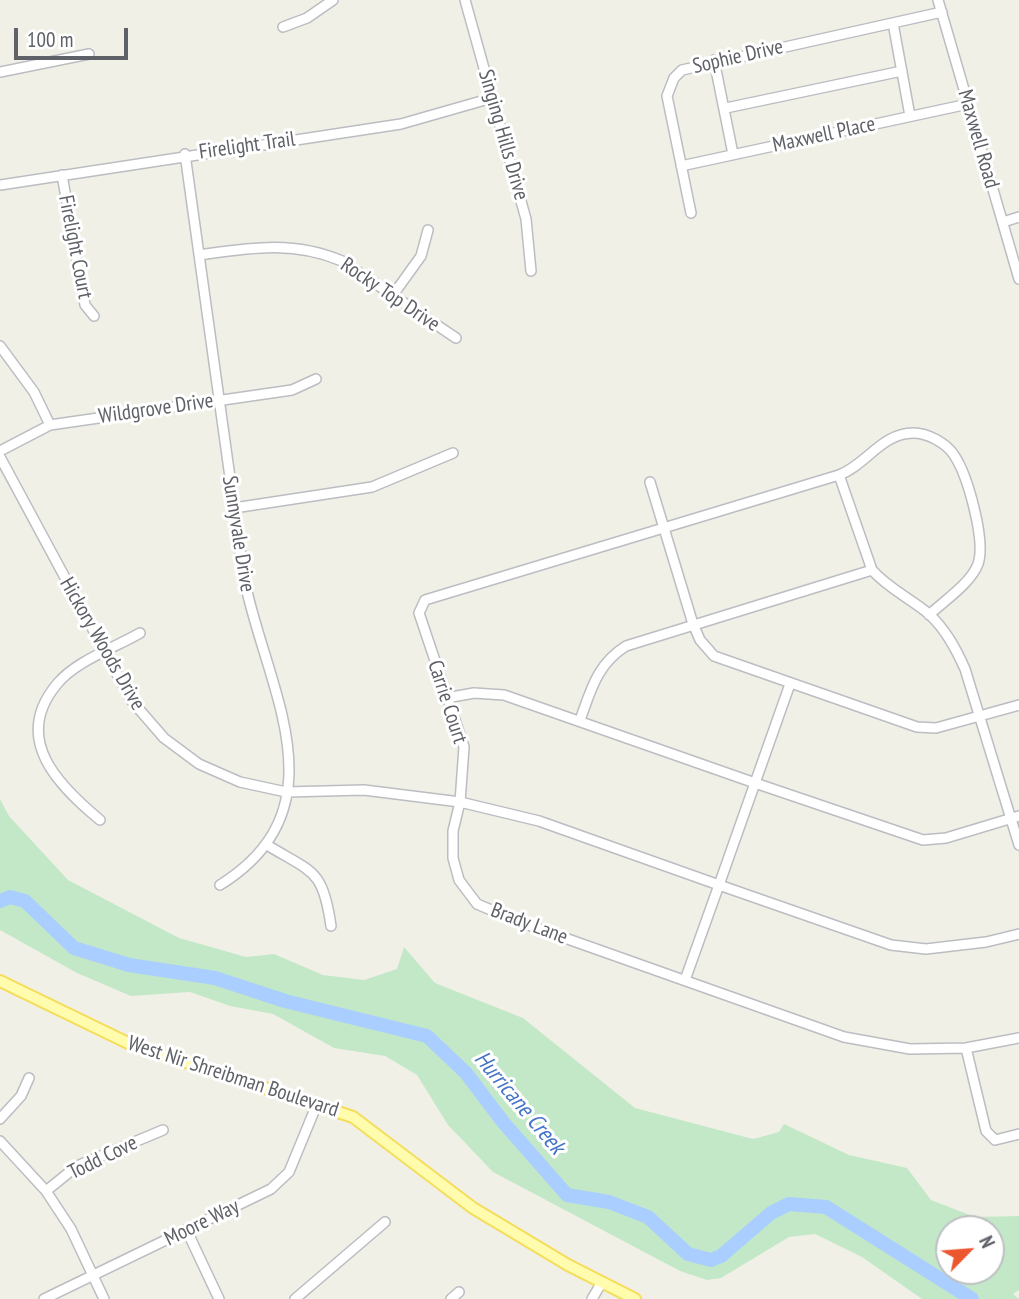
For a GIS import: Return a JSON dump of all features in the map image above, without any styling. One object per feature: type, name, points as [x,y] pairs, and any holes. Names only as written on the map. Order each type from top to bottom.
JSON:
[{"type":"main road","name":"West Nir Shreibman Boulevard","points":[[0,981],[128,1043],[353,1117],[472,1208],[635,1299]]},
{"type":"street","points":[[283,27],[307,18],[333,0]]},
{"type":"street","name":"Singing Hills Drive","points":[[464,0],[526,219],[531,271]]},
{"type":"street","name":"Maxwell Road","points":[[938,0],[1019,279]]},
{"type":"street","name":"Sophie Drive","points":[[691,213],[668,110],[670,85],[682,70],[714,60],[942,12]]},
{"type":"street","points":[[893,23],[910,116]]},
{"type":"street","points":[[0,72],[89,54]]},
{"type":"street","points":[[714,60],[726,107],[733,154]]},
{"type":"street","points":[[726,107],[902,71]]},
{"type":"street","name":"Firelight Trail","points":[[0,185],[185,154],[401,124],[492,98]]},
{"type":"street","name":"Maxwell Place","points":[[681,166],[968,104]]},
{"type":"street","name":"Sunnyvale Drive","points":[[185,154],[250,610],[286,725],[290,764],[278,821],[267,845],[245,870],[220,885]]},
{"type":"street","name":"Firelight Court","points":[[62,175],[85,304],[94,316]]},
{"type":"street","points":[[1003,222],[1019,217]]},
{"type":"street","points":[[393,295],[421,256],[428,230]]},
{"type":"street","name":"Rocky Top Drive","points":[[199,255],[264,246],[301,247],[342,261],[456,338]]},
{"type":"street","points":[[0,346],[34,392],[50,425]]},
{"type":"street","name":"Wildgrove Drive","points":[[0,452],[50,425],[292,390],[316,379]]},
{"type":"street","points":[[663,527],[839,475],[859,465],[883,443],[914,432],[924,435],[939,441],[953,453],[961,469],[981,537],[981,552],[974,572],[929,615]]},
{"type":"street","points":[[234,508],[372,487],[453,453]]},
{"type":"street","name":"Hickory Woods Drive","points":[[0,457],[104,653],[146,720],[180,751],[219,774],[286,792],[364,790],[460,802],[539,821],[891,945],[926,949],[986,942],[1019,933]]},
{"type":"street","points":[[839,475],[873,570],[883,582],[929,615],[954,644],[1015,817],[1019,845]]},
{"type":"street","points":[[650,482],[693,624],[700,640],[714,656],[916,727],[936,728],[1019,705]]},
{"type":"street","name":"Carrie Court","points":[[460,802],[464,747],[419,613],[420,605],[436,594],[663,527]]},
{"type":"street","points":[[580,720],[593,683],[606,660],[626,646],[873,570]]},
{"type":"street","points":[[100,820],[61,786],[51,773],[44,758],[40,732],[45,706],[57,683],[76,668],[140,633]]},
{"type":"street","points":[[685,980],[790,684]]},
{"type":"street","points":[[446,698],[474,692],[504,695],[923,839],[946,838],[1015,817]]},
{"type":"street","name":"Brady Lane","points":[[460,802],[453,831],[453,858],[459,880],[477,904],[517,921],[844,1037],[911,1049],[966,1048],[1019,1038]]},
{"type":"street","points":[[267,845],[320,879],[326,893],[331,926]]},
{"type":"street","points":[[966,1048],[986,1131],[995,1140],[1019,1134]]},
{"type":"street","points":[[0,1119],[21,1096],[29,1078]]},
{"type":"street","name":"Moore Way","points":[[44,1299],[271,1189],[289,1172],[317,1104]]},
{"type":"street","name":"Todd Cove","points":[[46,1191],[78,1166],[163,1130]]},
{"type":"street","points":[[0,1140],[46,1191],[71,1229],[104,1299]]},
{"type":"street","points":[[295,1299],[385,1222]]},
{"type":"street","points":[[187,1231],[219,1299]]},
{"type":"street","points":[[592,1299],[602,1282]]},
{"type":"street","points":[[451,1299],[459,1292]]},
{"type":"green space","points":[[0,799],[9,816],[68,880],[179,938],[246,957],[274,954],[323,975],[364,980],[397,969],[404,947],[435,983],[523,1018],[635,1108],[753,1139],[779,1132],[784,1124],[849,1155],[907,1168],[931,1200],[970,1215],[935,1215],[935,1285],[1005,1285],[1005,1216],[1019,1216],[1019,1290],[1013,1294],[1019,1299],[922,1299],[862,1257],[815,1234],[789,1237],[721,1278],[707,1280],[680,1271],[493,1172],[448,1125],[417,1075],[385,1056],[334,1048],[273,1014],[230,1006],[190,992],[131,996],[77,973],[0,930]]},
{"type":"waterway","name":"Hurricane Creek","points":[[0,901],[10,897],[25,901],[74,948],[129,965],[215,978],[285,1001],[427,1036],[466,1073],[503,1122],[567,1195],[609,1202],[648,1217],[688,1254],[711,1260],[721,1256],[771,1213],[789,1204],[826,1207],[972,1299]]}]
